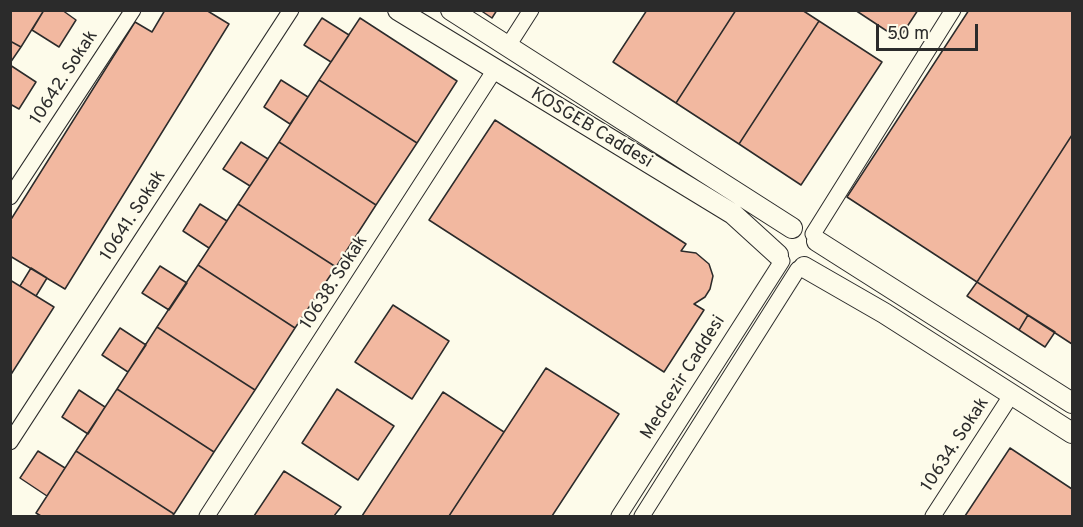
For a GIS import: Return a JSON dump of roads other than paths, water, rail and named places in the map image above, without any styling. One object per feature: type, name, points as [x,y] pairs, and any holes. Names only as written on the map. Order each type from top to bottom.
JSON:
[{"type":"main road","name":"KOSGEB Caddesi","points":[[398,10],[733,214],[791,263],[884,313],[1072,433]]},
{"type":"main road","name":"KOSGEB Caddesi","points":[[451,10],[792,228]]},
{"type":"main road","points":[[815,238],[817,254],[810,264],[791,263],[777,248],[781,236],[792,228],[803,228],[815,238],[1072,403]]},
{"type":"street","name":"10642. Sokak","points":[[10,197],[133,10]]},
{"type":"street","name":"10641. Sokak","points":[[10,442],[291,10]]},
{"type":"street","points":[[508,46],[531,10]]},
{"type":"street","points":[[815,238],[953,10]]},
{"type":"street","name":"10638. Sokak","points":[[207,516],[494,70]]},
{"type":"street","points":[[642,516],[791,263]]},
{"type":"street","name":"Medcezir Caddesi","points":[[619,516],[791,263]]},
{"type":"street","name":"10634. Sokak","points":[[933,516],[1012,394]]}]
